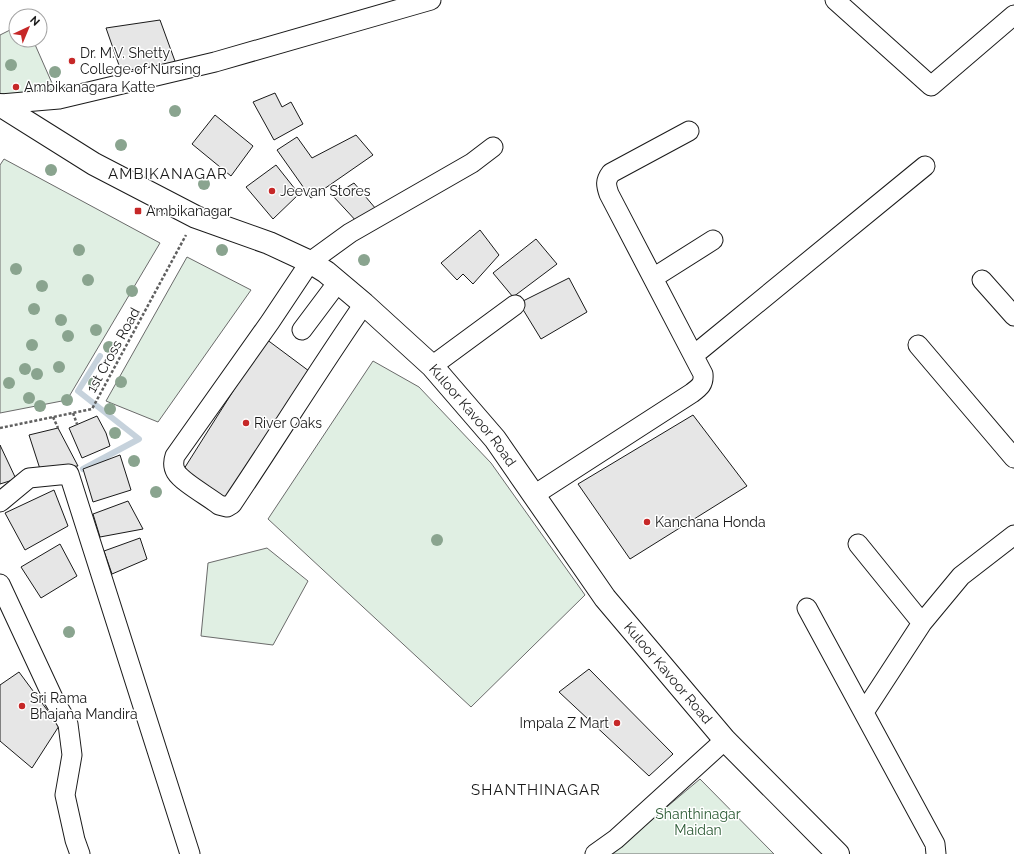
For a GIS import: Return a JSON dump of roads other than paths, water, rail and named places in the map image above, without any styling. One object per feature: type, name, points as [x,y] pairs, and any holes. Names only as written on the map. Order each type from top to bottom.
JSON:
[{"type":"main road","name":"Kuloor Kavoor Road","points":[[0,104],[94,164],[196,217],[269,243],[310,262],[326,272],[364,304],[432,366],[495,439],[605,598],[725,740],[838,854]]},
{"type":"street","points":[[835,0],[931,86],[1014,15]]},
{"type":"street","points":[[0,104],[59,99],[215,62],[422,1]]},
{"type":"street","points":[[534,495],[701,386],[704,381],[703,374],[694,355],[606,186],[606,179],[611,173],[689,131]]},
{"type":"street","points":[[364,304],[323,363],[278,435],[232,504],[227,507],[220,505],[180,477],[174,467],[174,456],[270,322],[310,262],[350,232],[472,163],[493,147]]},
{"type":"street","points":[[694,355],[925,166]]},
{"type":"street","points":[[653,278],[713,240]]},
{"type":"street","points":[[982,280],[1014,316]]},
{"type":"street","points":[[302,330],[338,282]]},
{"type":"street","points":[[432,366],[515,305]]},
{"type":"street","points":[[918,344],[1014,458]]},
{"type":"street","points":[[0,502],[29,478],[69,474],[190,854]]},
{"type":"street","points":[[864,712],[922,623],[961,576],[1014,535]]},
{"type":"street","points":[[858,544],[922,623]]},
{"type":"street","points":[[0,584],[54,700],[68,724],[72,755],[66,795],[75,840],[80,854]]},
{"type":"street","points":[[807,608],[935,844],[936,854]]},
{"type":"street","points":[[595,854],[616,839],[725,740]]},
{"type":"waterway","points":[[83,469],[139,439],[78,391],[100,356]]},
{"type":"place","name":"Dr. M.V. Shetty College of Nursing","points":[[72,61]]},
{"type":"place","name":"Ambikanagara Katte","points":[[16,87]]},
{"type":"place","name":"Jeevan Stores","points":[[272,191]]},
{"type":"place","name":"Ambikanagar","points":[[138,211]]},
{"type":"place","name":"River Oaks","points":[[246,423]]},
{"type":"place","name":"Kanchana Honda","points":[[647,522]]},
{"type":"place","name":"Sri Rama Bhajana Mandira","points":[[22,706]]},
{"type":"place","name":"Impala Z Mart","points":[[617,723]]},
{"type":"district","name":"AMBIKANAGAR","points":[[168,174]]},
{"type":"district","name":"SHANTHINAGAR","points":[[536,790]]},
{"type":"park label","name":"Shanthinagar Maidan","points":[[698,822]]}]
